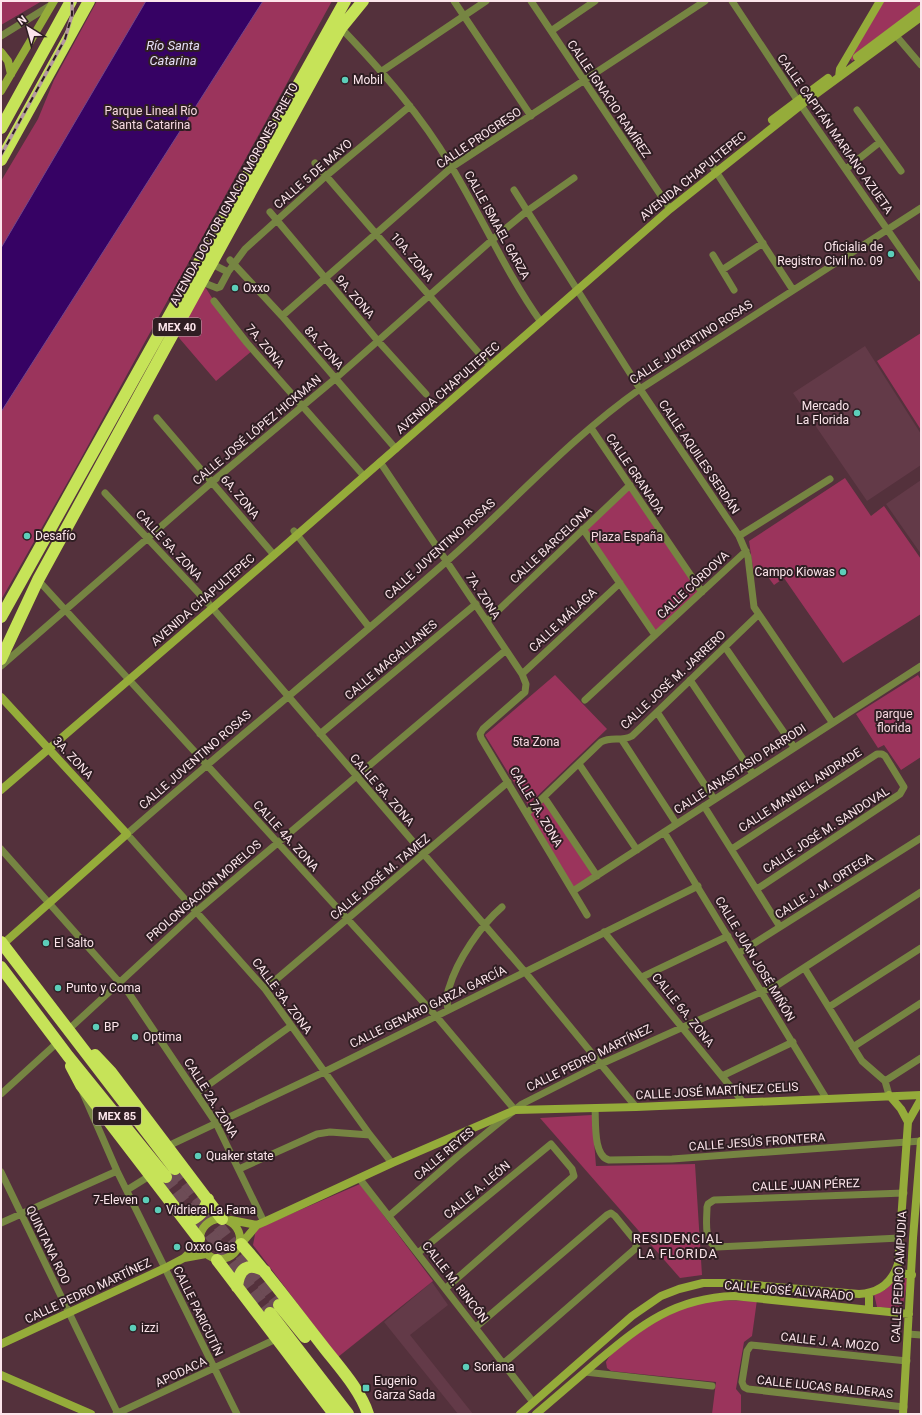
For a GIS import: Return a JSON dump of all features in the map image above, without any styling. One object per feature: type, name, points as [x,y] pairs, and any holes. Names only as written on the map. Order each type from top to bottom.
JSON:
[{"type":"highway","points":[[1,128],[71,1]]},
{"type":"highway","points":[[1,160],[89,1]]},
{"type":"highway","name":"AVENIDA DOCTOR IGNACIO MORONES PRIETO","points":[[1,617],[345,1]]},
{"type":"highway","points":[[353,13],[356,1]]},
{"type":"highway","name":"AVENIDA DOCTOR IGNACIO MORONES PRIETO","points":[[1,659],[38,580],[341,28],[363,1]]},
{"type":"highway","name":"MEX 85","points":[[2,943],[175,1169]]},
{"type":"highway","name":"MEX 85","points":[[1,967],[68,1056],[166,1178]]},
{"type":"highway","points":[[80,1046],[104,1063],[224,1219]]},
{"type":"highway","points":[[68,1056],[72,1070],[81,1085],[200,1240]]},
{"type":"highway","points":[[187,1222],[202,1213],[206,1207],[208,1198]]},
{"type":"highway","points":[[241,1244],[265,1271],[350,1383],[362,1400],[368,1414]]},
{"type":"highway","points":[[212,1257],[237,1287],[334,1414]]},
{"type":"highway","points":[[237,1287],[239,1277],[246,1268],[255,1266],[265,1271]]},
{"type":"highway","points":[[279,1305],[368,1414]]},
{"type":"highway","points":[[270,1313],[348,1414]]},
{"type":"street","points":[[454,1],[531,116]]},
{"type":"street","points":[[382,71],[486,1]]},
{"type":"street","name":"CALLE IGNACIO RAMÍREZ","points":[[531,1],[668,206]]},
{"type":"street","points":[[551,31],[595,1]]},
{"type":"street","name":"CALLE PROGRESO","points":[[282,316],[452,167],[705,1]]},
{"type":"street","name":"CALLE CAPITÁN MARIANO AZUETA","points":[[732,1],[799,103],[921,278]]},
{"type":"street","points":[[840,73],[880,1]]},
{"type":"street","points":[[1,36],[52,3]]},
{"type":"street","points":[[1,91],[52,3]]},
{"type":"street","points":[[921,9],[894,33],[921,65]]},
{"type":"street","name":"AVENIDA CHAPULTEPEC","points":[[1,790],[47,747],[362,475],[380,462],[394,447],[668,206],[799,103],[894,33],[921,17]]},
{"type":"street","name":"CALLE ISMAEL GARZA","points":[[341,28],[382,71],[434,138],[452,167],[492,240],[540,320]]},
{"type":"street","points":[[1,52],[8,61],[11,74]]},
{"type":"street","name":"CALLE 5 DE MAYO","points":[[202,282],[218,288],[222,285],[232,261],[326,176],[410,106]]},
{"type":"street","points":[[857,110],[901,171]]},
{"type":"street","points":[[846,169],[880,142]]},
{"type":"street","name":"10A. ZONA","points":[[315,163],[489,364]]},
{"type":"street","points":[[715,168],[793,290]]},
{"type":"street","name":"CALLE JOSÉ LÓPEZ HICKMAN","points":[[1,666],[212,482],[336,378],[492,240],[527,211],[574,178]]},
{"type":"street","name":"CALLE AQUILES SERDÁN","points":[[514,190],[640,389],[739,536],[746,551],[752,599],[758,615],[832,722]]},
{"type":"street","name":"CALLE JUVENTINO ROSAS","points":[[2,943],[206,765],[447,561],[591,428],[640,389],[921,208]]},
{"type":"street","name":"9A. ZONA","points":[[270,212],[324,278],[426,394]]},
{"type":"street","points":[[722,270],[763,242]]},
{"type":"street","points":[[713,255],[734,290]]},
{"type":"street","name":"8A. ZONA","points":[[232,261],[282,316],[394,447]]},
{"type":"street","points":[[212,264],[228,272]]},
{"type":"street","name":"7A. ZONA","points":[[214,301],[247,343],[362,475]]},
{"type":"street","name":"6A. ZONA","points":[[157,418],[272,553]]},
{"type":"street","name":"CALLE GRANADA","points":[[591,428],[702,592]]},
{"type":"street","points":[[362,475],[394,447]]},
{"type":"street","name":"7A. ZONA","points":[[380,462],[476,604],[522,674],[526,684],[523,695],[483,729],[480,734]]},
{"type":"street","points":[[739,536],[830,479]]},
{"type":"street","name":"CALLE BARCELONA","points":[[487,621],[630,485]]},
{"type":"street","name":"CALLE 5A. ZONA","points":[[104,492],[211,606],[525,972],[636,1107]]},
{"type":"street","points":[[583,529],[655,635]]},
{"type":"street","points":[[296,533],[369,627]]},
{"type":"street","name":"CALLE CÓRDOVA","points":[[585,700],[746,551]]},
{"type":"street","name":"CALLE 4A. ZONA","points":[[38,580],[436,1016],[500,1090],[515,1110]]},
{"type":"street","name":"CALLE MÁLAGA","points":[[522,674],[620,583]]},
{"type":"street","name":"CALLE MAGALLANES","points":[[320,734],[476,604]]},
{"type":"street","name":"CALLE JOSÉ M. JARRERO","points":[[527,813],[606,740],[622,740],[632,736],[758,615]]},
{"type":"street","points":[[725,647],[794,747]]},
{"type":"street","name":"PROLONGACIÓN MORELOS","points":[[68,1030],[197,911],[276,842],[357,776],[506,650]]},
{"type":"street","name":"CALLE ANASTASIO PARRODI","points":[[573,891],[832,722],[921,666]]},
{"type":"street","points":[[690,680],[753,774]]},
{"type":"street","name":"3A. ZONA","points":[[1,697],[127,834]]},
{"type":"street","points":[[657,712],[714,799]]},
{"type":"street","name":"CALLE 7A. ZONA","points":[[480,734],[587,915]]},
{"type":"street","points":[[622,740],[676,823]]},
{"type":"street","name":"CALLE MANUEL ANDRADE","points":[[732,849],[872,757],[882,754],[886,756],[904,787]]},
{"type":"street","points":[[579,764],[637,850]]},
{"type":"street","name":"CALLE JOSÉ M. TAMEZ","points":[[265,989],[508,782]]},
{"type":"street","name":"CALLE JOSÉ M. SANDOVAL","points":[[757,889],[900,794],[904,787]]},
{"type":"street","points":[[544,797],[597,876]]},
{"type":"street","points":[[704,806],[780,927]]},
{"type":"street","name":"CALLE JUAN JOSÉ MIÑÓN","points":[[664,832],[826,1098]]},
{"type":"street","name":"CALLE 3A. ZONA","points":[[127,834],[265,989],[324,1072],[392,1163]]},
{"type":"street","name":"CALLE J. M. ORTEGA","points":[[739,953],[921,838]]},
{"type":"street","name":"CALLE 2A. ZONA","points":[[1,850],[120,982],[197,1093],[216,1123],[239,1169],[260,1224]]},
{"type":"street","name":"CALLE GENARO GARZA GARCÍA","points":[[168,1146],[324,1072],[698,886]]},
{"type":"street","name":"CALLE PEDRO MARTÍNEZ","points":[[241,1244],[260,1224],[358,1178],[515,1110],[532,1098],[601,1064],[762,991],[804,968],[921,892]]},
{"type":"street","points":[[448,1010],[449,988],[466,952],[484,924],[502,906]]},
{"type":"street","name":"CALLE 6A. ZONA","points":[[604,932],[743,1102]]},
{"type":"street","points":[[642,978],[728,936]]},
{"type":"street","points":[[828,1007],[921,948]]},
{"type":"street","points":[[804,968],[862,1061],[885,1081],[889,1095],[901,1109],[908,1122]]},
{"type":"street","points":[[853,1047],[921,1003]]},
{"type":"street","points":[[197,1093],[291,1026]]},
{"type":"street","points":[[1,1094],[58,1042]]},
{"type":"street","points":[[722,1076],[792,1042]]},
{"type":"street","points":[[885,1081],[921,1058]]},
{"type":"street","name":"CALLE PARICUTÍN","points":[[81,1085],[95,1122],[117,1172],[237,1414]]},
{"type":"street","name":"CALLE JOSÉ MARTÍNEZ CELIS","points":[[515,1110],[636,1107],[889,1095],[921,1095]]},
{"type":"street","name":"CALLE PEDRO AMPUDIA","points":[[869,1294],[882,1288],[890,1280],[895,1272],[900,1254],[908,1122],[921,1099]]},
{"type":"street","name":"CALLE JESÚS FRONTERA","points":[[595,1108],[598,1151],[604,1159],[609,1160],[667,1159],[921,1141]]},
{"type":"street","name":"CALLE REYES","points":[[389,1216],[456,1157],[515,1110]]},
{"type":"street","points":[[239,1169],[317,1134],[330,1132],[370,1135]]},
{"type":"street","name":"CALLE PEDRO AMPUDIA","points":[[903,1410],[910,1314],[916,1192],[921,1141]]},
{"type":"street","name":"CALLE A. LEÓN","points":[[418,1253],[551,1144],[572,1169],[574,1176],[446,1288]]},
{"type":"street","name":"QUINTANA ROO","points":[[1,1172],[117,1414]]},
{"type":"street","points":[[1,1223],[117,1172]]},
{"type":"street","points":[[127,1190],[151,1176]]},
{"type":"street","name":"CALLE M. RINCÓN","points":[[358,1178],[446,1288],[533,1402]]},
{"type":"street","name":"CALLE JUAN PÉREZ","points":[[900,1238],[717,1247],[710,1244],[708,1238],[707,1207],[710,1202],[714,1200],[904,1193]]},
{"type":"street","points":[[476,1327],[603,1217],[611,1214],[616,1216],[637,1243],[635,1249],[504,1363]]},
{"type":"street","points":[[224,1219],[235,1225],[239,1230],[241,1244],[233,1255],[223,1260],[212,1257],[202,1249],[200,1240],[205,1225],[211,1221],[224,1219],[260,1224]]},
{"type":"street","name":"CALLE PEDRO MARTÍNEZ","points":[[1,1344],[165,1268],[184,1258],[200,1240]]},
{"type":"street","name":"CALLE PEDRO MARTÍNEZ","points":[[184,1258],[212,1257]]},
{"type":"street","points":[[895,1272],[912,1275]]},
{"type":"street","name":"CALLE JOSÉ ALVARADO","points":[[520,1414],[642,1308],[661,1296],[685,1287],[703,1283],[731,1283],[845,1294],[869,1294]]},
{"type":"street","points":[[869,1294],[869,1310]]},
{"type":"street","name":"CALLE JOSÉ ALVARADO","points":[[536,1414],[649,1320],[673,1308],[695,1301],[734,1296],[910,1314]]},
{"type":"street","points":[[908,1334],[921,1336]]},
{"type":"street","name":"APODACA","points":[[117,1414],[276,1339]]},
{"type":"street","name":"CALLE J. A. MOZO","points":[[744,1387],[742,1382],[747,1350],[751,1346],[907,1361]]},
{"type":"street","points":[[585,1372],[712,1386]]},
{"type":"street","points":[[1,1375],[91,1414]]},
{"type":"street","points":[[1,1381],[14,1387],[23,1385]]},
{"type":"street","points":[[558,1381],[565,1389]]},
{"type":"street","name":"CALLE LUCAS BALDERAS","points":[[744,1387],[748,1389],[903,1410]]},
{"type":"shaded area","name":"Mercado La Florida","points":[[865,346],[921,434],[921,465],[867,501],[793,393]]},
{"type":"shaded area","points":[[921,480],[921,554],[886,504]]},
{"type":"shaded area","points":[[432,1282],[448,1305],[410,1335],[473,1414],[458,1414],[384,1322]]},
{"type":"green space","points":[[1,1],[42,1],[1,25]]},
{"type":"green space","name":"Parque Lineal Río Santa Catarina","points":[[97,1],[332,1],[79,462],[1,600],[1,181],[38,119],[54,80]]},
{"type":"green space","points":[[880,1],[921,1],[921,9],[852,61],[848,55]]},
{"type":"green space","points":[[202,282],[214,301],[253,350],[216,381],[174,332]]},
{"type":"green space","points":[[921,333],[921,430],[877,361]]},
{"type":"green space","name":"Campo Kiowas","points":[[845,478],[871,516],[884,506],[921,559],[921,614],[843,663],[784,578],[774,585],[762,569],[754,575],[749,541]]},
{"type":"green space","name":"Plaza España","points":[[630,485],[702,592],[655,635],[583,529]]},
{"type":"green space","name":"5ta Zona","points":[[555,675],[607,729],[528,805],[485,735]]},
{"type":"green space","name":"parque florida","points":[[918,675],[921,680],[921,757],[901,770],[884,745],[878,748],[856,714]]},
{"type":"green space","points":[[544,797],[597,876],[573,891],[527,813]]},
{"type":"green space","points":[[592,1115],[596,1166],[695,1164],[702,1275],[680,1278],[540,1118]]},
{"type":"green space","points":[[360,1184],[433,1281],[338,1357],[253,1245],[256,1229]]},
{"type":"green space","points":[[898,1276],[908,1279],[902,1309],[877,1307],[874,1294],[885,1290]]},
{"type":"green space","points":[[757,1300],[752,1336],[744,1342],[736,1389],[741,1395],[741,1414],[712,1414],[716,1382],[611,1371],[607,1368],[606,1362],[616,1349],[649,1325],[681,1309],[704,1302]]},
{"type":"water","name":"Río Santa Catarina","points":[[146,1],[263,1],[1,412],[1,248]]},
{"type":"tunnel","points":[[175,1169],[279,1305]]},
{"type":"tunnel","points":[[166,1177],[270,1313]]},
{"type":"railway","points":[[1,155],[65,39],[72,15],[72,1]]},
{"type":"place","name":"Mobil","points":[[345,80]]},
{"type":"place","name":"Oficialia de Registro Civil no. 09","points":[[891,254]]},
{"type":"place","name":"Oxxo","points":[[235,288]]},
{"type":"place","name":"Mercado La Florida","points":[[857,413]]},
{"type":"place","name":"Desafío","points":[[27,536]]},
{"type":"place","name":"Campo Kiowas","points":[[843,572]]},
{"type":"place","name":"El Salto","points":[[46,943]]},
{"type":"place","name":"Punto y Coma","points":[[58,988]]},
{"type":"place","name":"BP","points":[[96,1027]]},
{"type":"place","name":"Optima","points":[[135,1037]]},
{"type":"place","name":"Quaker state","points":[[198,1156]]},
{"type":"place","name":"7-Eleven","points":[[146,1200]]},
{"type":"place","name":"Vidriera La Fama","points":[[158,1210]]},
{"type":"place","name":"Oxxo Gas","points":[[177,1247]]},
{"type":"place","name":"izzi","points":[[133,1328]]},
{"type":"place","name":"Soriana","points":[[466,1367]]},
{"type":"place","name":"Eugenio Garza Sada","points":[[366,1388]]},
{"type":"district","name":"RESIDENCIAL LA FLORIDA","points":[[678,1246]]}]
